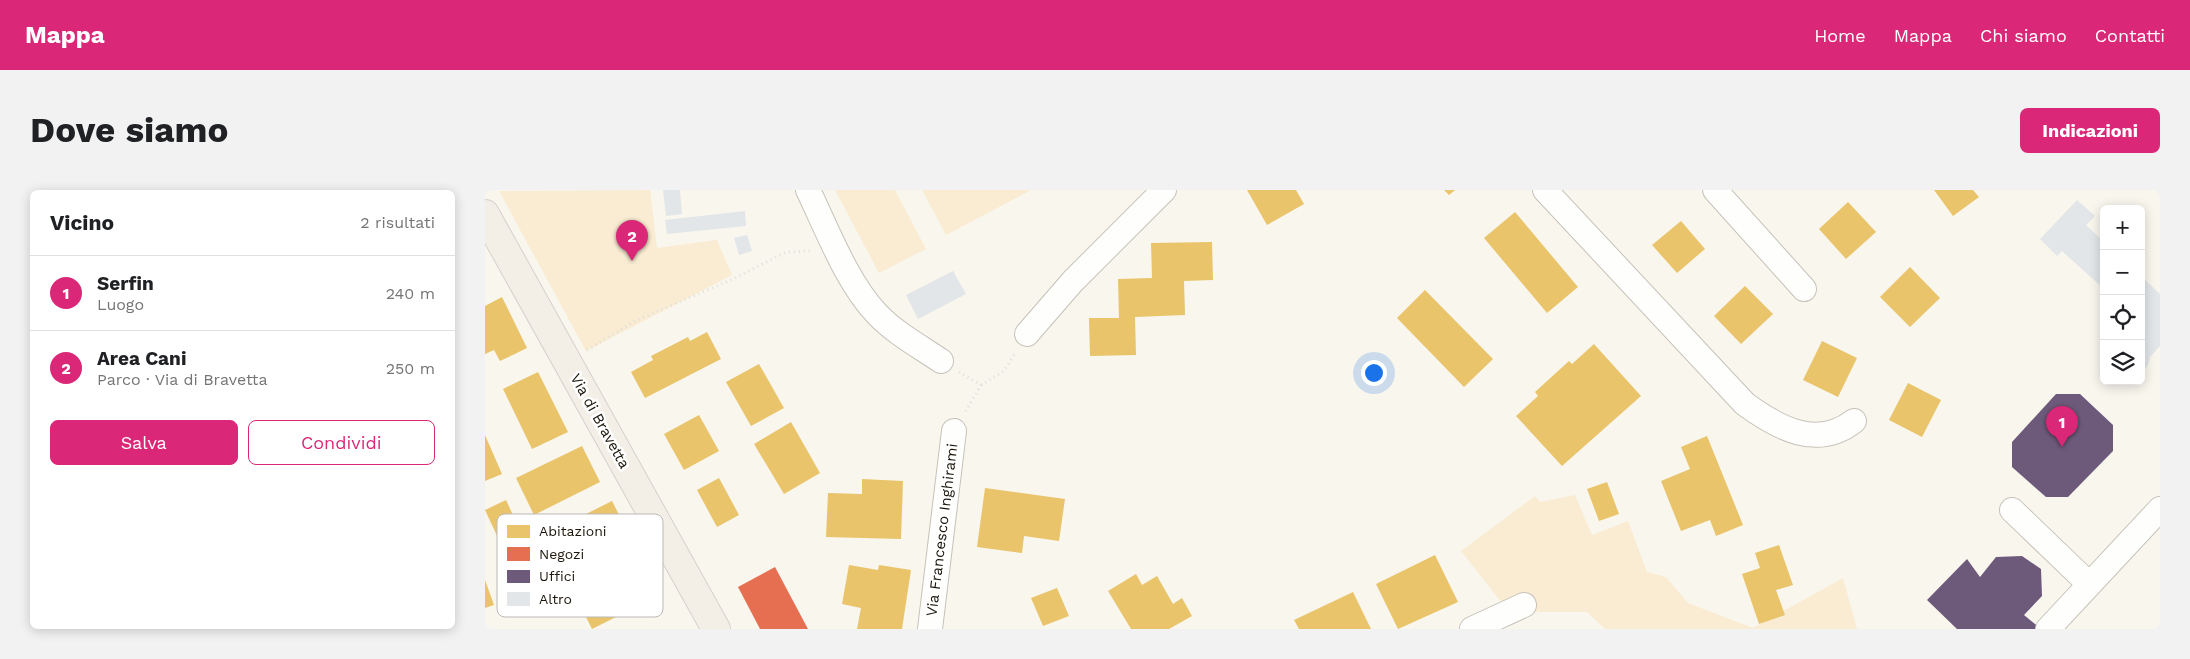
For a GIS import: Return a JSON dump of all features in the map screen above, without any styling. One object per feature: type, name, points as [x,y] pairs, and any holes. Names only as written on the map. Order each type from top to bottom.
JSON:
[{"type":"main road","name":"Via di Bravetta","points":[[485,214],[652,514]]},
{"type":"main road","name":"Via di Bravetta","points":[[663,534],[716,629]]},
{"type":"street","points":[[809,190],[860,293],[877,315],[897,332],[941,361]]},
{"type":"street","points":[[1027,334],[1073,281],[1164,190]]},
{"type":"street","points":[[1545,190],[1745,404],[1787,428],[1808,435],[1839,431],[1854,421]]},
{"type":"street","points":[[1715,190],[1804,290]]},
{"type":"street","name":"Via Francesco Inghirami","points":[[929,629],[954,431]]},
{"type":"street","points":[[2048,629],[2160,508]]},
{"type":"street","points":[[2012,510],[2089,584]]},
{"type":"street","points":[[1472,629],[1524,605]]},
{"type":"path","points":[[567,362],[637,320],[733,279],[786,252],[838,250]]},
{"type":"path","points":[[954,431],[981,385],[1004,371],[1027,334]]},
{"type":"path","points":[[941,361],[981,385]]},
{"type":"shaded area","points":[[650,190],[657,248],[717,240],[732,275],[586,351],[499,191]]},
{"type":"shaded area","points":[[835,190],[895,190],[926,249],[879,273]]},
{"type":"shaded area","points":[[922,190],[1031,190],[946,235]]},
{"type":"shaded area","points":[[1575,495],[1592,535],[1628,521],[1647,572],[1666,577],[1688,603],[1753,628],[1843,578],[1857,629],[1605,629],[1587,612],[1509,612],[1461,551],[1535,496],[1540,502]]},
{"type":"building: Abitazioni","points":[[1247,190],[1296,190],[1304,204],[1267,225]]},
{"type":"building: Abitazioni","points":[[1444,190],[1455,190],[1449,195]]},
{"type":"building: Abitazioni","points":[[1934,190],[1973,190],[1979,197],[1953,216]]},
{"type":"building: Abitazioni","points":[[1848,202],[1876,232],[1846,259],[1819,229]]},
{"type":"building: Abitazioni","points":[[1515,212],[1578,287],[1547,313],[1484,238]]},
{"type":"building: Abitazioni","points":[[1681,221],[1705,249],[1677,273],[1652,245]]},
{"type":"building: Abitazioni","points":[[1212,242],[1213,280],[1184,281],[1185,315],[1135,317],[1136,355],[1090,356],[1089,318],[1119,318],[1118,279],[1152,278],[1151,243]]},
{"type":"building: Abitazioni","points":[[1910,267],[1940,298],[1910,327],[1880,297]]},
{"type":"building: Abitazioni","points":[[1745,286],[1773,314],[1741,344],[1714,316]]},
{"type":"building: Abitazioni","points":[[1425,290],[1493,359],[1464,387],[1397,318]]},
{"type":"building: Abitazioni","points":[[502,297],[527,348],[500,361],[494,350],[485,354],[485,306]]},
{"type":"building: Abitazioni","points":[[707,332],[721,359],[645,398],[631,372],[653,360],[651,356],[688,337],[690,341]]},
{"type":"building: Abitazioni","points":[[1822,341],[1857,358],[1838,397],[1803,380]]},
{"type":"building: Abitazioni","points":[[1594,344],[1641,396],[1562,466],[1516,416],[1538,396],[1535,392],[1569,361],[1572,364]]},
{"type":"building: Abitazioni","points":[[759,364],[784,408],[751,426],[726,382]]},
{"type":"building: Abitazioni","points":[[538,372],[568,432],[532,449],[503,389]]},
{"type":"building: Abitazioni","points":[[1908,383],[1941,400],[1922,437],[1889,420]]},
{"type":"building: Abitazioni","points":[[699,415],[719,451],[684,470],[664,434]]},
{"type":"building: Abitazioni","points":[[791,422],[820,473],[784,494],[754,444]]},
{"type":"building: Abitazioni","points":[[485,435],[502,474],[485,481]]},
{"type":"building: Abitazioni","points":[[1707,436],[1743,525],[1716,536],[1710,520],[1681,531],[1661,481],[1690,469],[1681,447]]},
{"type":"building: Abitazioni","points":[[582,446],[600,482],[534,514],[516,478]]},
{"type":"building: Abitazioni","points":[[719,478],[739,515],[717,527],[697,490]]},
{"type":"building: Abitazioni","points":[[862,479],[903,481],[901,539],[826,537],[828,493],[862,494]]},
{"type":"building: Abitazioni","points":[[1607,482],[1619,514],[1599,521],[1587,489]]},
{"type":"building: Abitazioni","points":[[985,488],[1065,499],[1059,541],[1024,536],[1022,553],[977,547]]},
{"type":"building: Abitazioni","points":[[506,500],[512,514],[497,514],[497,536],[485,510]]},
{"type":"building: Abitazioni","points":[[612,501],[619,514],[586,514]]},
{"type":"building: Abitazioni","points":[[1779,545],[1793,585],[1776,590],[1785,615],[1759,624],[1742,574],[1760,568],[1755,553]]},
{"type":"building: Abitazioni","points":[[1435,555],[1458,602],[1398,629],[1376,584]]},
{"type":"building: Abitazioni","points":[[849,565],[878,570],[879,565],[911,570],[902,629],[857,629],[861,608],[842,604]]},
{"type":"building: Abitazioni","points":[[1136,574],[1142,585],[1157,576],[1173,604],[1182,598],[1192,616],[1169,629],[1131,629],[1108,591]]},
{"type":"building: Abitazioni","points":[[485,580],[494,605],[485,608]]},
{"type":"building: Abitazioni","points":[[1057,588],[1069,616],[1043,626],[1031,598]]},
{"type":"building: Abitazioni","points":[[1353,592],[1371,629],[1299,629],[1294,620]]},
{"type":"building: Abitazioni","points":[[586,617],[616,617],[592,629]]},
{"type":"building: Negozi","points":[[775,567],[808,629],[760,629],[738,587]]},
{"type":"building: Uffici","points":[[2056,394],[2080,394],[2113,425],[2113,451],[2068,497],[2046,497],[2012,467],[2012,442]]},
{"type":"building: Uffici","points":[[2022,556],[2041,569],[2042,596],[2024,615],[2041,629],[1957,629],[1927,600],[1967,559],[1980,577],[1996,557]]},
{"type":"building: Altro","points":[[663,190],[680,190],[682,214],[666,216]]},
{"type":"building: Altro","points":[[2077,200],[2095,216],[2086,225],[2100,238],[2100,285],[2062,251],[2057,256],[2040,239]]},
{"type":"building: Altro","points":[[745,211],[746,226],[667,234],[665,220]]},
{"type":"building: Altro","points":[[747,235],[752,251],[739,255],[734,238]]},
{"type":"building: Altro","points":[[953,271],[966,294],[918,319],[906,295]]},
{"type":"building: Altro","points":[[2145,280],[2160,294],[2160,346],[2150,357],[2145,369]]},
{"type":"place","name":"Area Cani","points":[[632,261]]},
{"type":"place","name":"Serfin","points":[[2062,447]]}]
